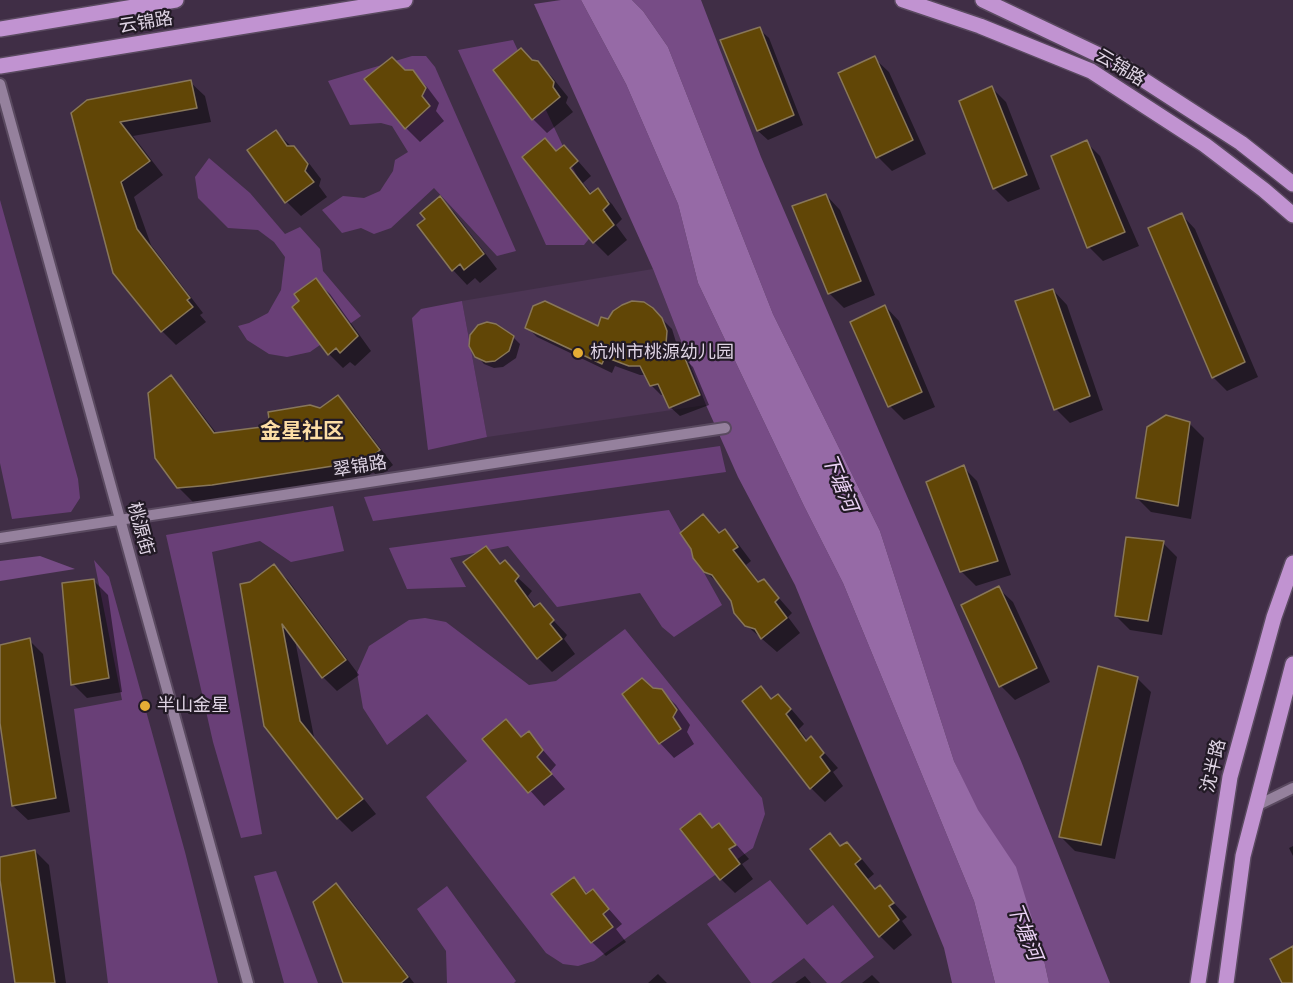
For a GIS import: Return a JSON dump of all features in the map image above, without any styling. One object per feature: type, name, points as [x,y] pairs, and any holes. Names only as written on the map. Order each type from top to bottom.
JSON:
[{"type":"main road","name":"云锦路","points":[[0,28],[176,0]]},
{"type":"main road","name":"云锦路","points":[[0,66],[405,0]]},
{"type":"main road","name":"云锦路","points":[[903,0],[980,26],[1091,71],[1205,145],[1293,215]]},
{"type":"main road","name":"云锦路","points":[[983,0],[1122,66],[1241,143],[1293,184]]},
{"type":"main road","name":"沈半路","points":[[1198,983],[1230,777],[1274,617],[1293,563]]},
{"type":"main road","points":[[1226,983],[1239,874],[1293,664]]},
{"type":"street","name":"桃源街","points":[[0,84],[248,983]]},
{"type":"street","name":"翠锦路","points":[[0,538],[725,428]]},
{"type":"street","points":[[1256,806],[1293,788]]},
{"type":"shaded area","points":[[581,0],[626,84],[678,204],[698,283],[843,583],[974,901],[995,983],[952,983],[944,948],[795,585],[738,477],[706,405],[653,269],[534,4]]},
{"type":"shaded area","points":[[632,0],[701,0],[761,157],[1021,761],[1110,983],[1049,983],[1042,951],[954,761],[880,531],[773,314],[668,47],[643,11]]},
{"type":"shaded area","points":[[513,40],[600,225],[584,245],[546,245],[458,50]]},
{"type":"shaded area","points":[[412,56],[426,56],[435,67],[516,251],[497,256],[434,188],[391,228],[374,234],[361,228],[342,233],[322,210],[343,196],[364,198],[380,191],[393,171],[395,160],[408,152],[392,126],[381,123],[350,125],[328,81]]},
{"type":"shaded area","points":[[209,158],[250,193],[285,234],[300,227],[320,249],[323,271],[361,316],[310,352],[287,357],[269,354],[247,340],[238,326],[268,313],[281,290],[285,257],[274,242],[258,230],[228,228],[198,198],[195,177]]},
{"type":"shaded area","points":[[0,200],[78,479],[80,498],[71,512],[12,519],[0,463]]},
{"type":"shaded area","name":"杭州市桃源幼儿园","points":[[653,269],[706,405],[487,437],[462,301]]},
{"type":"shaded area","points":[[462,301],[487,437],[428,450],[412,318],[421,309]]},
{"type":"shaded area","points":[[720,446],[726,472],[373,521],[364,497]]},
{"type":"shaded area","points":[[333,506],[344,551],[291,562],[260,541],[212,552],[262,834],[241,838],[213,742],[166,535]]},
{"type":"shaded area","points":[[669,510],[722,605],[674,637],[662,627],[640,593],[557,607],[508,546],[450,558],[466,587],[407,589],[389,548]]},
{"type":"shaded area","points":[[40,556],[75,569],[0,581],[0,561]]},
{"type":"shaded area","points":[[94,560],[109,577],[185,852],[218,983],[108,983],[74,709],[122,700]]},
{"type":"shaded area","points":[[425,618],[446,622],[529,685],[556,681],[625,629],[762,798],[765,814],[753,848],[594,961],[578,966],[563,964],[546,953],[426,797],[467,761],[427,714],[387,745],[363,708],[357,673],[369,646],[409,620]]},
{"type":"shaded area","points":[[276,871],[318,983],[284,983],[254,876]]},
{"type":"shaded area","points":[[770,880],[807,925],[833,905],[874,957],[840,983],[827,983],[804,958],[771,983],[751,983],[707,924]]},
{"type":"shaded area","points":[[447,886],[516,981],[514,983],[447,983],[446,951],[417,909]]},
{"type":"water","name":"下塘河","points":[[581,0],[632,0],[643,11],[668,47],[773,314],[880,531],[954,761],[978,810],[1016,867],[1042,951],[1049,983],[995,983],[974,901],[843,583],[698,283],[678,204],[626,84]]},
{"type":"building","points":[[760,27],[794,115],[757,131],[720,40]]},
{"type":"building","points":[[521,48],[532,60],[538,61],[554,82],[553,87],[560,97],[532,120],[493,70]]},
{"type":"building","points":[[875,56],[913,140],[876,158],[838,73]]},
{"type":"building","points":[[392,57],[405,70],[413,70],[426,88],[422,96],[430,106],[405,129],[364,79]]},
{"type":"building","points":[[191,80],[197,108],[120,122],[150,161],[121,182],[137,229],[190,298],[187,300],[193,307],[161,332],[113,273],[71,113],[87,100]]},
{"type":"building","points":[[992,86],[1027,175],[993,189],[959,101]]},
{"type":"building","points":[[276,130],[287,146],[294,146],[308,164],[305,171],[314,182],[285,203],[247,150]]},
{"type":"building","points":[[545,138],[556,151],[564,145],[578,161],[570,168],[590,194],[598,188],[609,204],[603,210],[614,225],[593,243],[522,157]]},
{"type":"building","points":[[1087,140],[1125,232],[1087,248],[1051,156]]},
{"type":"building","points":[[826,194],[861,281],[828,294],[792,206]]},
{"type":"building","points":[[440,196],[484,254],[464,270],[460,264],[452,271],[417,225],[425,219],[420,213]]},
{"type":"building","points":[[1182,213],[1245,362],[1212,378],[1148,228]]},
{"type":"building","points":[[316,278],[358,336],[340,353],[336,348],[328,355],[292,307],[299,301],[294,294]]},
{"type":"building","points":[[1053,289],[1090,396],[1054,410],[1015,301]]},
{"type":"building","points":[[545,301],[598,326],[601,317],[608,319],[613,311],[622,305],[632,301],[644,302],[662,318],[667,331],[666,344],[676,358],[684,356],[700,395],[669,408],[658,384],[650,386],[640,366],[629,366],[605,357],[602,364],[525,328],[533,306]]},
{"type":"building","points":[[885,305],[922,392],[888,407],[850,322]]},
{"type":"building","points":[[487,322],[496,324],[514,336],[509,351],[495,361],[486,362],[475,357],[469,346],[470,335],[478,325]]},
{"type":"building","points":[[171,375],[214,433],[270,426],[268,412],[310,405],[320,408],[338,395],[380,450],[363,464],[359,457],[352,463],[212,485],[177,488],[155,458],[148,393]]},
{"type":"building","points":[[1166,415],[1190,422],[1178,506],[1136,498],[1147,427]]},
{"type":"building","points":[[964,465],[998,561],[960,572],[926,482]]},
{"type":"building","points":[[703,514],[719,533],[725,529],[738,547],[733,550],[758,582],[764,579],[779,598],[775,602],[787,618],[761,639],[755,629],[745,626],[734,613],[731,601],[712,575],[704,572],[693,558],[691,549],[680,533]]},
{"type":"building","points":[[1126,537],[1164,541],[1148,621],[1115,616]]},
{"type":"building","points":[[486,546],[500,564],[505,560],[519,576],[515,581],[534,607],[540,603],[554,620],[550,624],[562,639],[537,659],[463,562]]},
{"type":"building","points":[[274,564],[346,660],[322,678],[282,624],[300,721],[363,799],[337,819],[264,726],[240,584],[250,582]]},
{"type":"building","points":[[94,579],[109,678],[71,685],[62,583]]},
{"type":"building","points":[[999,586],[1037,668],[999,687],[961,605]]},
{"type":"building","points":[[30,638],[56,798],[12,806],[0,723],[0,645]]},
{"type":"building","points":[[1098,666],[1138,677],[1101,845],[1059,837]]},
{"type":"building","points":[[642,678],[653,688],[662,689],[677,710],[673,717],[681,729],[659,744],[622,694]]},
{"type":"building","points":[[761,686],[771,699],[778,694],[791,709],[786,714],[806,741],[811,736],[824,753],[820,757],[830,771],[810,789],[742,701]]},
{"type":"building","points":[[506,719],[521,737],[529,731],[543,750],[537,757],[552,774],[528,793],[482,739]]},
{"type":"building","points":[[700,813],[712,828],[719,823],[736,845],[729,849],[740,864],[720,880],[680,829]]},
{"type":"building","points":[[830,833],[840,846],[847,842],[861,859],[855,864],[875,889],[880,885],[894,903],[889,906],[899,920],[879,937],[810,849]]},
{"type":"building","points":[[35,850],[55,983],[15,983],[0,880],[0,857]]},
{"type":"building","points":[[574,877],[586,894],[593,889],[609,909],[603,914],[613,927],[591,943],[551,894]]},
{"type":"building","points":[[336,883],[408,977],[401,983],[343,983],[313,902]]},
{"type":"building","points":[[1293,946],[1293,983],[1282,983],[1270,959]]},
{"type":"place","name":"杭州市桃源幼儿园","points":[[578,353]]},
{"type":"place","name":"半山金星","points":[[145,706]]},
{"type":"district","name":"金星社区","points":[[302,432]]}]
